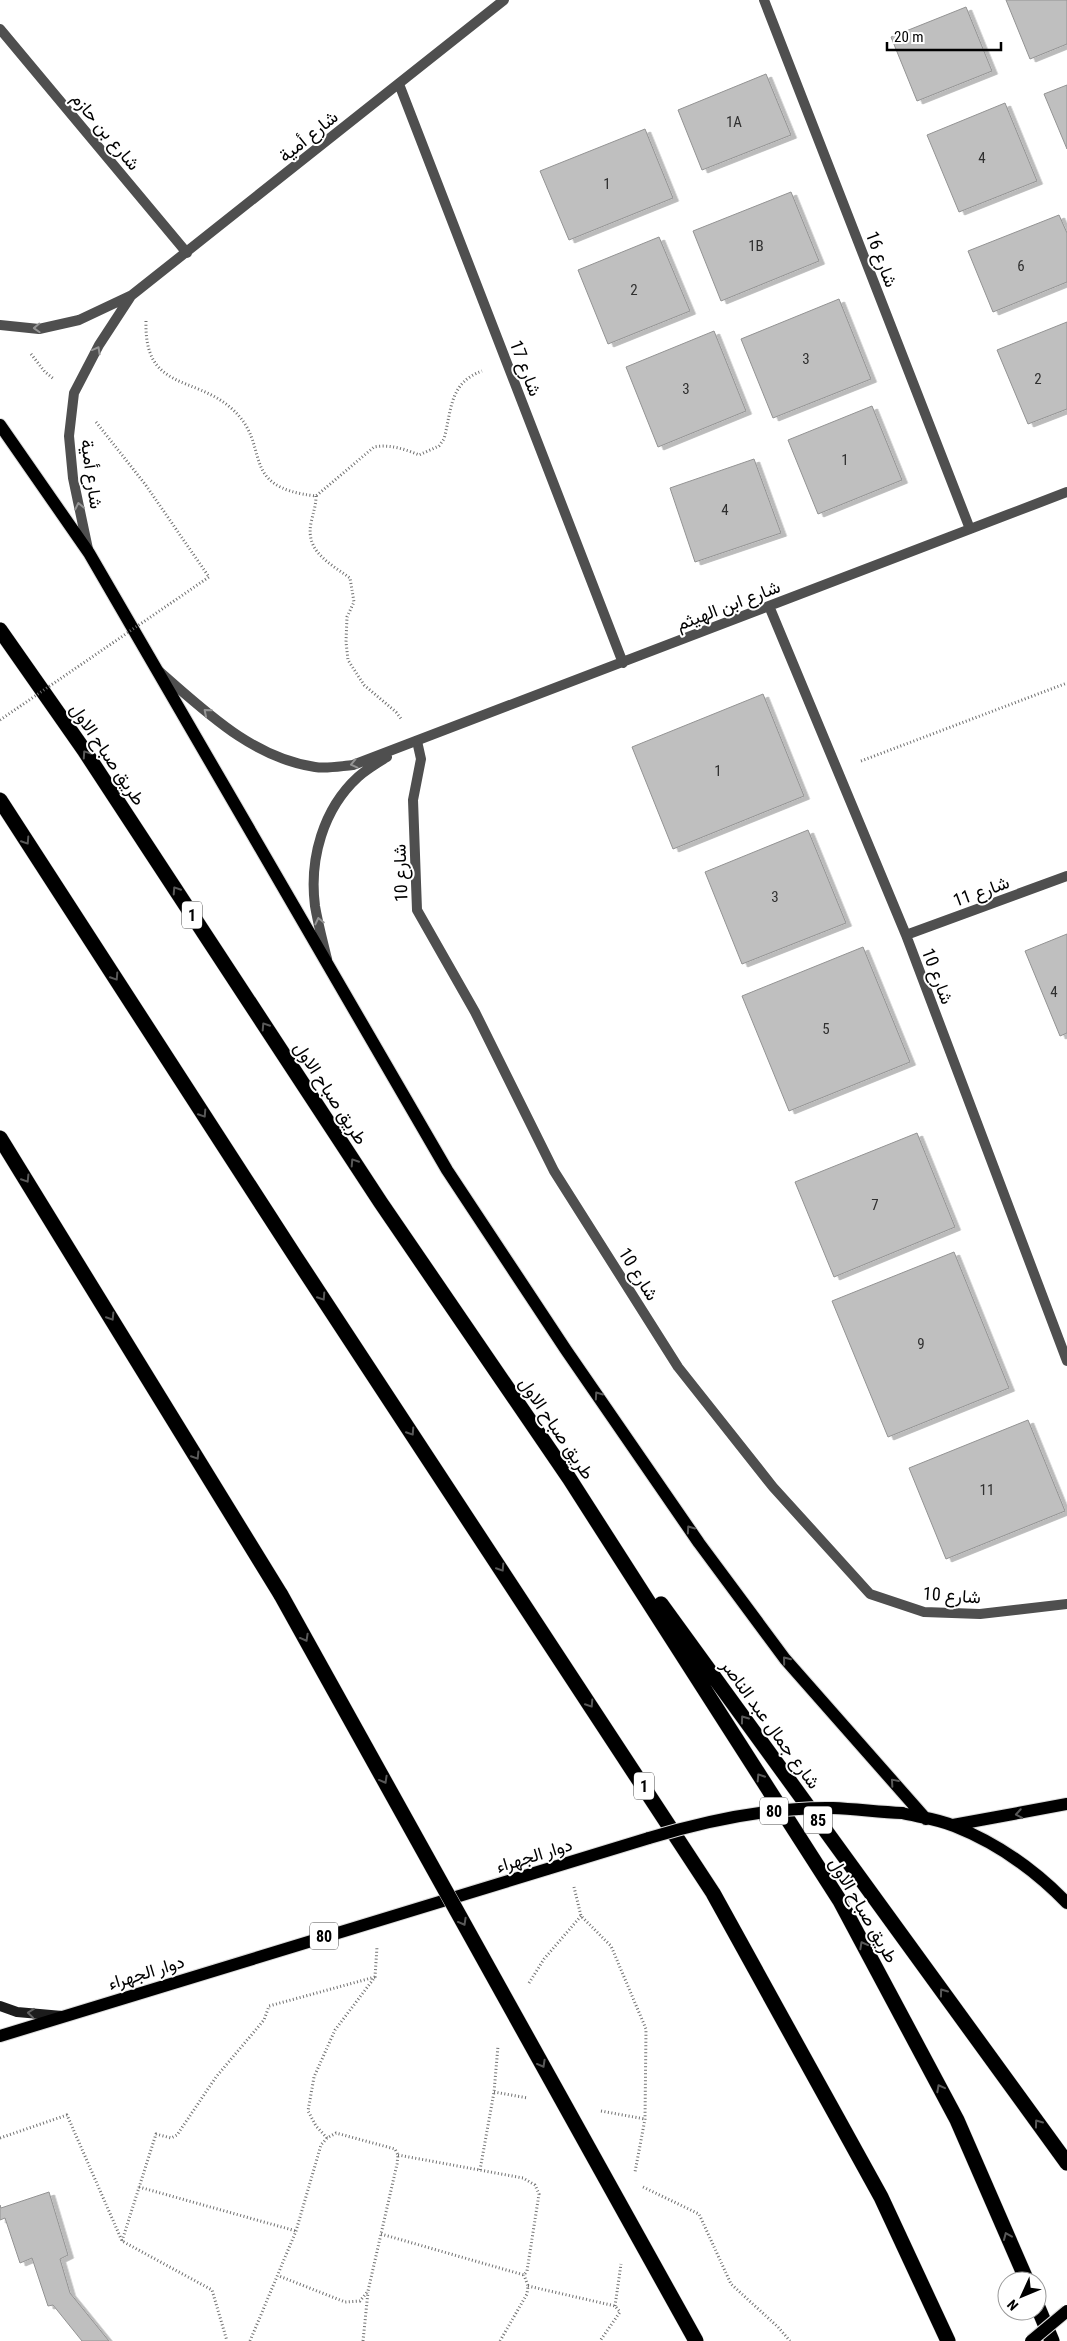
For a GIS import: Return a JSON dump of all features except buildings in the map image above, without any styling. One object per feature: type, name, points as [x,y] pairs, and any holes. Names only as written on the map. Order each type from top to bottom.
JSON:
[{"type":"highway","name":"طريق صباح الاول","points":[[0,630],[84,750],[381,1203],[569,1478],[840,1901],[957,2120],[1022,2271]]},
{"type":"highway","name":"1","points":[[0,800],[300,1264],[714,1893],[881,2197],[948,2341]]},
{"type":"highway","points":[[0,1138],[281,1595],[696,2341]]},
{"type":"highway","name":"شارع جمال عبد الناصر","points":[[569,1478],[1067,2162]]},
{"type":"highway","points":[[1044,2321],[1052,2341]]},
{"type":"main road","points":[[0,425],[89,554],[447,1170],[566,1350],[699,1542],[785,1659],[926,1819]]},
{"type":"main road","name":"80","points":[[953,1825],[1067,1804]]},
{"type":"main road","name":"دوار الجهراء","points":[[0,2036],[696,1824],[764,1812],[833,1808],[902,1813],[953,1825],[1001,1849],[1045,1880],[1067,1903]]},
{"type":"main road","points":[[0,2006],[17,2012],[63,2016]]},
{"type":"main road","points":[[1031,2341],[1067,2311]]},
{"type":"street","name":"شارع أمية","points":[[0,325],[39,329],[71,322],[132,296],[504,0]]},
{"type":"street","name":"شارع 16","points":[[764,0],[970,530]]},
{"type":"street","name":"شارع بن حازم","points":[[0,29],[187,253]]},
{"type":"street","name":"شارع 17","points":[[399,84],[623,663]]},
{"type":"street","name":"شارع أمية","points":[[89,554],[73,478],[70,445],[74,394],[99,345],[132,296]]},
{"type":"street","name":"شارع ابن الهيثم","points":[[157,669],[225,728],[273,755],[316,768],[353,765],[1067,492]]},
{"type":"street","name":"شارع 10","points":[[769,606],[906,936],[1067,1361]]},
{"type":"street","name":"شارع 10","points":[[417,741],[421,759],[413,800],[417,910],[475,1012],[554,1171],[678,1366],[773,1487],[870,1594],[924,1612],[942,1613],[980,1614],[1067,1604]]},
{"type":"street","name":"شارع ابن الهيثم","points":[[330,968],[315,906],[314,861],[325,824],[342,794],[360,775],[400,748]]},
{"type":"street","name":"شارع 11","points":[[906,936],[1067,876]]},
{"type":"path","points":[[147,284],[145,343],[153,360],[170,378],[201,389],[232,408],[249,432],[263,473],[277,486],[293,493],[316,496],[374,447],[384,445],[408,450],[420,455],[439,446],[444,439],[459,386],[468,376],[506,360]]},
{"type":"path","points":[[0,720],[209,577],[145,484],[74,394]]},
{"type":"path","points":[[316,496],[316,508],[311,524],[311,541],[320,557],[350,578],[354,602],[347,617],[346,642],[348,660],[364,684],[396,712],[417,741]]},
{"type":"path","points":[[837,770],[1067,683]]},
{"type":"path","points":[[580,1916],[611,1946],[646,2029],[645,2119],[635,2173]]},
{"type":"path","points":[[327,2138],[316,2126],[308,2111],[314,2077],[335,2030],[375,1978],[379,1919]]},
{"type":"path","points":[[122,2241],[156,2134],[171,2138],[177,2135],[216,2077],[264,2020],[269,2006],[375,1978]]},
{"type":"path","points":[[0,2138],[67,2115],[122,2241],[212,2290],[227,2341]]},
{"type":"path","points":[[250,2341],[279,2276],[296,2231],[321,2145],[327,2138],[336,2133],[384,2145],[394,2149],[398,2155],[368,2290],[363,2341]]},
{"type":"path","points":[[398,2155],[523,2178],[535,2185],[539,2194],[527,2271],[524,2275]]},
{"type":"path","points":[[641,2186],[699,2214],[731,2284],[778,2327],[790,2341]]},
{"type":"path","points":[[139,2187],[296,2231]]},
{"type":"path","points":[[381,2234],[524,2275]]},
{"type":"path","points":[[500,2341],[527,2294],[528,2286],[524,2275]]},
{"type":"path","points":[[279,2276],[345,2302],[360,2301],[368,2290]]},
{"type":"path","points":[[528,2286],[615,2306],[620,2312],[618,2318],[600,2341]]}]
